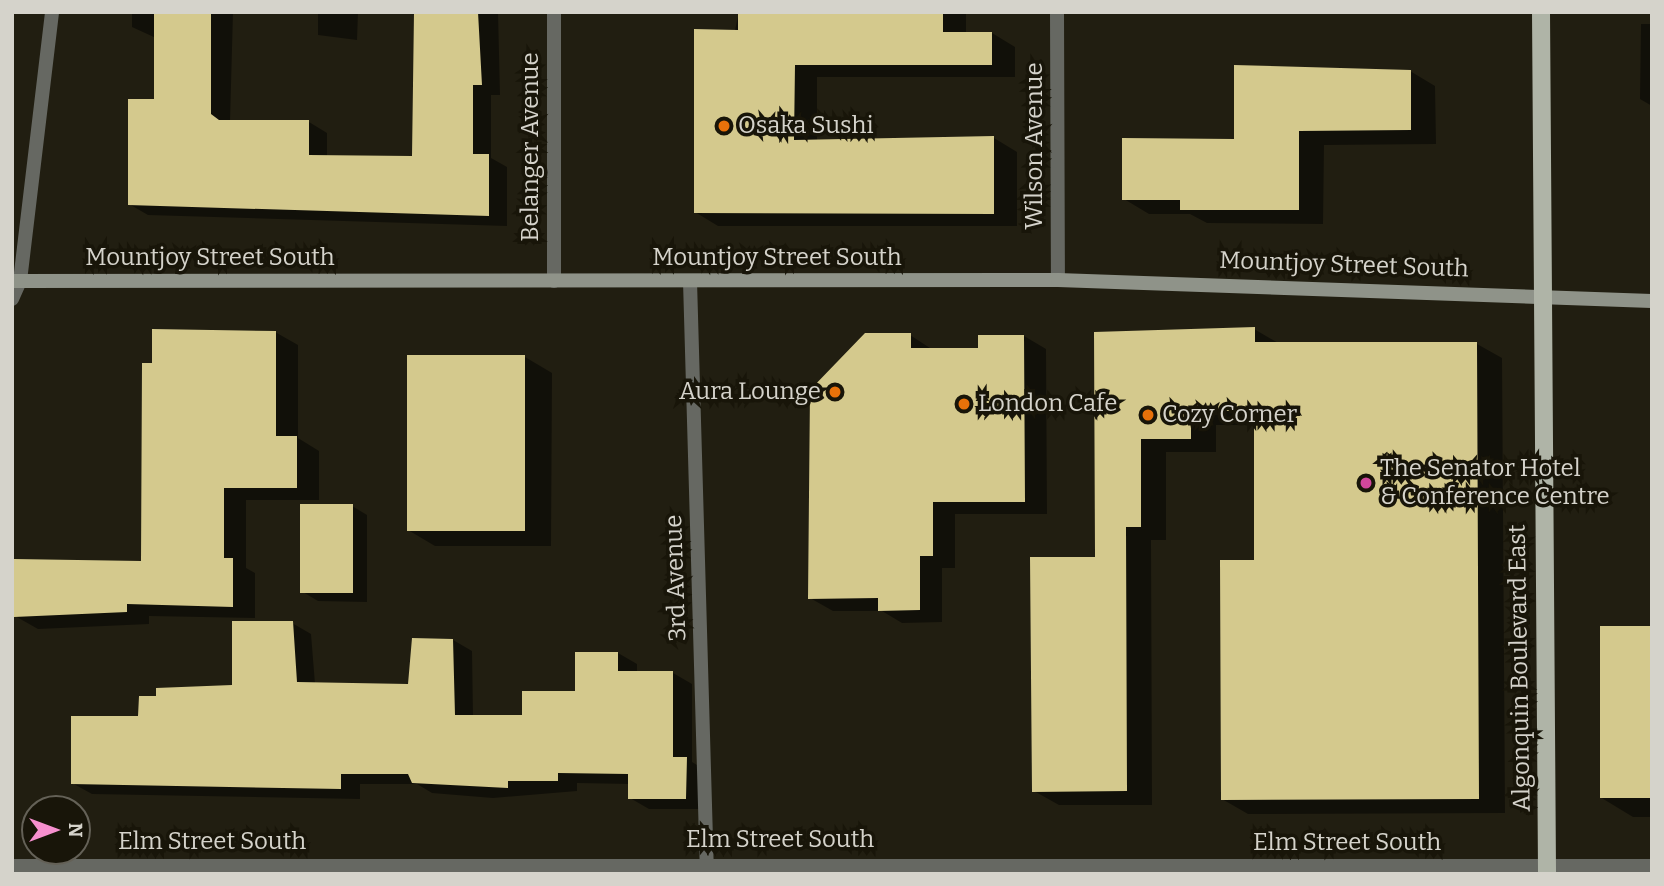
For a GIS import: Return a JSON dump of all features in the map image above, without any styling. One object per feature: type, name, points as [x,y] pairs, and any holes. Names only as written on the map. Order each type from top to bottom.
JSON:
[{"type":"main road","name":"Algonquin Boulevard East","points":[[1541,12],[1547,870]]},
{"type":"street","points":[[12,299],[52,12]]},
{"type":"street","name":"Belanger Avenue","points":[[554,12],[554,281]]},
{"type":"street","name":"Wilson Avenue","points":[[1057,12],[1058,280]]},
{"type":"street","name":"Mountjoy Street South","points":[[16,281],[1058,280],[1541,294],[1652,301]]},
{"type":"street","name":"3rd Avenue","points":[[690,281],[707,868]]},
{"type":"street","name":"Elm Street South","points":[[12,866],[1547,870],[1652,866]]},
{"type":"building","points":[[154,12],[211,12],[211,114],[219,120],[309,120],[309,155],[412,156],[414,12],[478,12],[482,85],[473,85],[473,154],[489,154],[489,216],[128,205],[128,99],[154,99]]},
{"type":"building","points":[[738,12],[943,12],[943,32],[992,32],[992,65],[795,65],[794,140],[994,136],[994,214],[694,213],[694,29],[738,30]]},
{"type":"building","points":[[1234,65],[1411,70],[1411,130],[1299,131],[1299,210],[1180,210],[1180,200],[1122,200],[1122,138],[1234,139]]},
{"type":"building","points":[[1255,327],[1255,342],[1477,342],[1479,799],[1221,800],[1220,560],[1254,560],[1254,411],[1191,411],[1191,439],[1141,439],[1141,527],[1126,527],[1127,791],[1032,792],[1030,557],[1095,557],[1094,332]]},
{"type":"building","points":[[152,329],[276,331],[276,436],[297,436],[297,488],[224,488],[224,558],[233,558],[233,607],[127,604],[127,612],[14,617],[14,559],[141,561],[142,363],[152,363]]},
{"type":"building","points":[[865,333],[911,333],[911,348],[978,348],[978,335],[1024,335],[1025,502],[933,502],[933,556],[920,556],[920,610],[878,611],[878,598],[808,599],[810,390]]},
{"type":"building","points":[[407,355],[525,355],[525,531],[407,531]]},
{"type":"building","points":[[300,504],[353,504],[353,593],[300,593]]},
{"type":"building","points":[[232,621],[293,621],[297,682],[408,684],[412,638],[453,639],[455,715],[522,715],[522,691],[575,691],[575,652],[618,652],[618,671],[673,671],[673,757],[687,757],[686,799],[628,799],[628,774],[558,773],[558,781],[508,781],[508,788],[412,783],[408,774],[341,774],[341,789],[71,784],[71,716],[138,716],[139,696],[156,696],[156,688],[232,685]]},
{"type":"building","points":[[1600,626],[1652,626],[1652,798],[1600,798]]},
{"type":"place","name":"Osaka Sushi","points":[[724,126]]},
{"type":"place","name":"Aura Lounge","points":[[835,392]]},
{"type":"place","name":"London Cafe","points":[[964,404]]},
{"type":"place","name":"Cozy Corner","points":[[1148,415]]},
{"type":"place","name":"The Senator Hotel & Conference Centre","points":[[1366,483]]}]
